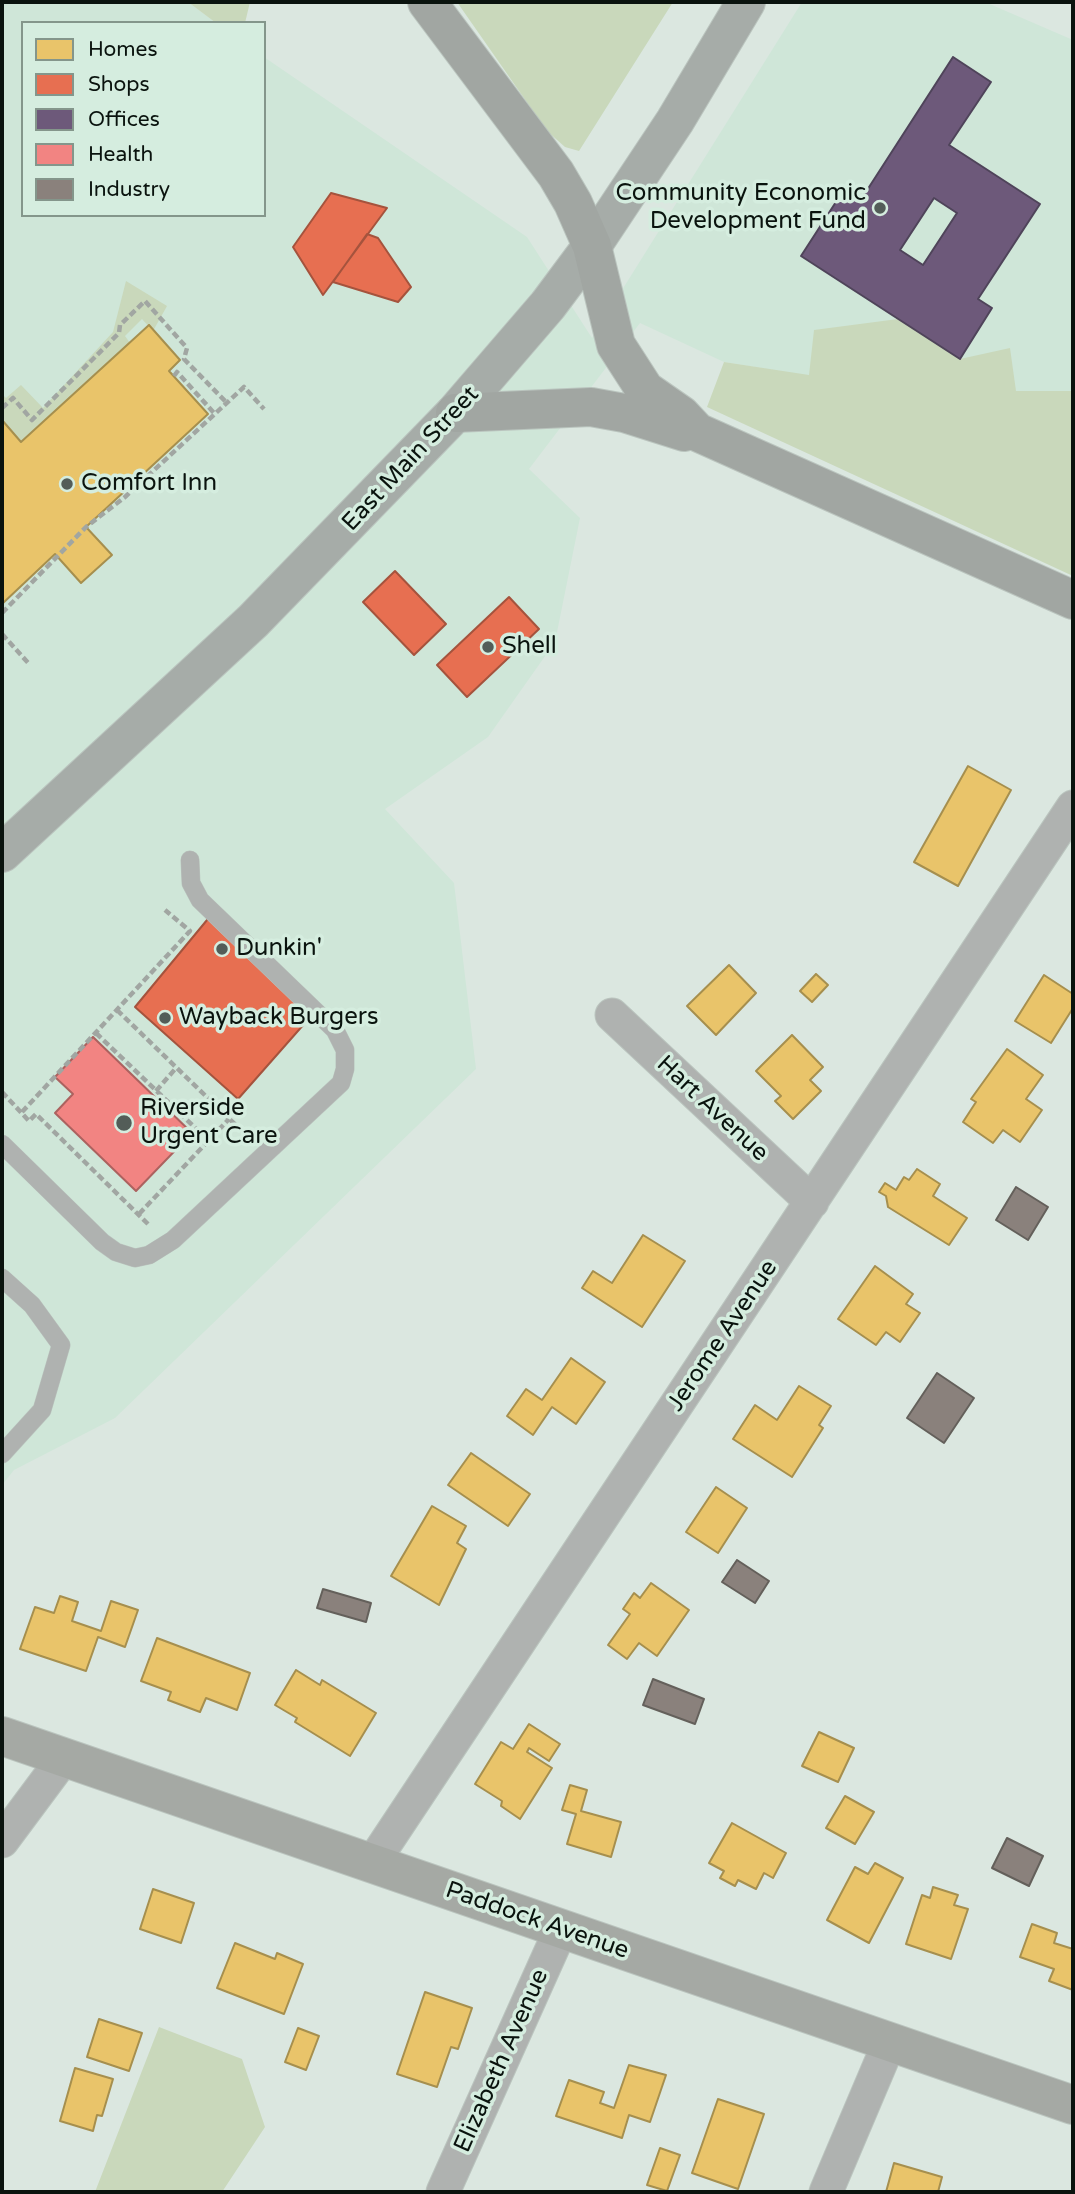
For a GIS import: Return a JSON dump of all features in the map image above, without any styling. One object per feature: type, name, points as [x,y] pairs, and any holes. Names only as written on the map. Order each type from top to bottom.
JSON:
[{"type":"highway","points":[[427,2],[556,174],[582,220],[592,246],[610,329],[623,361],[645,390],[681,415],[696,432]]},
{"type":"highway","points":[[455,413],[591,407],[624,413],[673,430],[696,432],[1073,600]]},
{"type":"main road","name":"East Main Street","points":[[2,853],[253,621],[455,413],[548,305],[592,246],[675,121],[746,2]]},
{"type":"main road","name":"Paddock Avenue","points":[[2,1736],[1073,2105]]},
{"type":"street","name":"Jerome Avenue","points":[[371,1865],[1073,807]]},
{"type":"street","name":"Hart Avenue","points":[[612,1016],[812,1202]]},
{"type":"street","points":[[2,1840],[63,1759]]},
{"type":"street","name":"Elizabeth Avenue","points":[[443,2192],[561,1929]]},
{"type":"street","points":[[826,2192],[890,2041]]},
{"type":"lane","points":[[2,1144],[102,1242],[116,1252],[135,1258],[149,1255],[173,1240],[341,1083],[345,1069],[345,1050],[335,1030],[200,900],[191,883],[190,860]]},
{"type":"lane","points":[[2,1278],[32,1305],[61,1345],[42,1410],[2,1454]]},
{"type":"path","points":[[2,408],[13,398],[32,421],[119,333],[120,324],[145,302],[187,348],[184,359],[227,403]]},
{"type":"path","points":[[174,376],[177,372],[215,414]]},
{"type":"path","points":[[2,612],[86,527],[125,496],[244,387],[264,409]]},
{"type":"path","points":[[2,634],[30,665]]},
{"type":"path","points":[[22,1112],[190,931],[165,911]]},
{"type":"path","points":[[117,1010],[256,1144]]},
{"type":"path","points":[[96,1033],[209,1141]]},
{"type":"path","points":[[156,1091],[176,1068]]},
{"type":"path","points":[[2,1092],[29,1121],[36,1114],[158,1233]]},
{"type":"path","points":[[138,1214],[229,1119]]},
{"type":"shaded area","points":[[2,2],[188,2],[213,21],[21,21],[21,217],[266,217],[266,58],[527,237],[592,338],[802,2],[985,2],[1073,40],[1073,391],[1016,391],[898,319],[809,376],[724,362],[640,323],[529,469],[580,518],[555,642],[488,737],[385,809],[454,883],[476,1069],[115,1418],[14,1470],[2,1485]]},
{"type":"shaded area","points":[[188,2],[250,2],[245,21],[213,21]]},
{"type":"shaded area","points":[[457,2],[673,2],[579,151],[565,147],[547,131]]},
{"type":"shaded area","points":[[126,281],[167,306],[153,331],[142,319],[125,336],[130,343],[21,442],[2,420],[2,394],[6,398],[21,385],[43,408],[113,332]]},
{"type":"shaded area","points":[[898,319],[960,359],[1010,348],[1016,391],[1073,391],[1073,576],[707,407],[724,362],[809,375],[814,330]]},
{"type":"shaded area","points":[[159,2027],[242,2059],[265,2127],[222,2192],[95,2192]]},
{"type":"building: Homes","name":"Comfort Inn","points":[[149,325],[180,360],[169,371],[208,414],[86,527],[112,555],[81,583],[55,554],[2,604],[2,420],[21,442]]},
{"type":"building: Homes","points":[[968,766],[1011,790],[958,886],[914,862]]},
{"type":"building: Homes","points":[[729,965],[756,993],[716,1035],[687,1006]]},
{"type":"building: Homes","points":[[816,974],[828,985],[812,1002],[800,991]]},
{"type":"building: Homes","points":[[1044,975],[1073,994],[1073,1008],[1051,1043],[1015,1021]]},
{"type":"building: Homes","points":[[792,1035],[823,1067],[810,1080],[821,1091],[793,1119],[775,1101],[781,1096],[756,1071]]},
{"type":"building: Homes","points":[[1007,1049],[1043,1075],[1026,1099],[1042,1110],[1020,1142],[1003,1130],[993,1143],[963,1122],[976,1102],[971,1099]]},
{"type":"building: Homes","points":[[917,1169],[940,1184],[933,1196],[967,1218],[949,1245],[888,1207],[886,1196],[879,1192],[885,1183],[896,1190],[904,1177],[909,1180]]},
{"type":"building: Homes","points":[[643,1235],[685,1261],[642,1327],[582,1288],[593,1271],[612,1283]]},
{"type":"building: Homes","points":[[875,1266],[913,1294],[906,1304],[920,1313],[900,1342],[886,1332],[876,1345],[838,1319]]},
{"type":"building: Homes","points":[[571,1358],[605,1382],[576,1424],[552,1407],[533,1435],[507,1416],[526,1389],[542,1400]]},
{"type":"building: Homes","points":[[799,1386],[831,1406],[819,1425],[823,1428],[792,1477],[733,1439],[755,1405],[777,1420]]},
{"type":"building: Homes","points":[[471,1453],[530,1494],[508,1526],[448,1485]]},
{"type":"building: Homes","points":[[716,1487],[747,1508],[718,1553],[686,1532]]},
{"type":"building: Homes","points":[[432,1506],[466,1526],[457,1543],[466,1549],[439,1605],[391,1576]]},
{"type":"building: Homes","points":[[651,1583],[689,1610],[657,1656],[639,1643],[627,1659],[608,1645],[630,1614],[623,1609],[634,1593],[640,1598]]},
{"type":"building: Homes","points":[[60,1596],[78,1602],[72,1621],[101,1631],[111,1601],[138,1610],[125,1647],[98,1637],[86,1671],[20,1649],[35,1607],[54,1613]]},
{"type":"building: Homes","points":[[157,1638],[250,1673],[237,1710],[206,1698],[200,1712],[168,1700],[171,1692],[141,1681]]},
{"type":"building: Homes","points":[[296,1670],[320,1685],[322,1680],[376,1713],[350,1756],[295,1722],[297,1718],[275,1705]]},
{"type":"building: Homes","points":[[529,1724],[560,1744],[549,1761],[529,1748],[527,1752],[552,1768],[520,1819],[501,1806],[502,1801],[475,1784],[501,1742],[513,1749]]},
{"type":"building: Homes","points":[[819,1732],[854,1748],[838,1782],[802,1766]]},
{"type":"building: Homes","points":[[570,1785],[587,1790],[581,1811],[621,1822],[611,1857],[567,1844],[576,1814],[562,1810]]},
{"type":"building: Homes","points":[[845,1796],[874,1812],[855,1844],[826,1828]]},
{"type":"building: Homes","points":[[732,1823],[786,1853],[773,1878],[764,1873],[756,1889],[738,1880],[735,1886],[720,1878],[724,1871],[709,1863]]},
{"type":"building: Homes","points":[[875,1863],[903,1878],[869,1943],[827,1920],[855,1867],[868,1874]]},
{"type":"building: Homes","points":[[933,1887],[958,1895],[954,1905],[968,1909],[951,1959],[906,1944],[922,1895],[930,1898]]},
{"type":"building: Homes","points":[[153,1889],[194,1903],[181,1943],[140,1929]]},
{"type":"building: Homes","points":[[1032,1924],[1057,1933],[1054,1943],[1073,1949],[1073,1990],[1049,1981],[1054,1969],[1020,1957]]},
{"type":"building: Homes","points":[[235,1943],[275,1959],[277,1953],[303,1964],[284,2014],[217,1988]]},
{"type":"building: Homes","points":[[425,1992],[472,2008],[458,2049],[451,2047],[437,2087],[397,2074]]},
{"type":"building: Homes","points":[[99,2019],[142,2033],[129,2071],[87,2057]]},
{"type":"building: Homes","points":[[298,2028],[319,2036],[306,2070],[285,2062]]},
{"type":"building: Homes","points":[[629,2065],[666,2075],[650,2122],[629,2115],[622,2138],[556,2116],[569,2080],[604,2092],[600,2103],[614,2108]]},
{"type":"building: Homes","points":[[75,2068],[113,2079],[102,2116],[97,2115],[93,2131],[60,2121]]},
{"type":"building: Homes","points":[[718,2099],[764,2114],[738,2189],[692,2173]]},
{"type":"building: Homes","points":[[660,2148],[680,2155],[667,2191],[647,2185]]},
{"type":"building: Homes","points":[[894,2163],[942,2177],[938,2192],[886,2192]]},
{"type":"building: Shops","points":[[331,193],[387,208],[323,295],[293,247]]},
{"type":"building: Shops","points":[[367,234],[378,238],[411,287],[398,302],[333,282]]},
{"type":"building: Shops","points":[[395,571],[446,624],[414,655],[363,602]]},
{"type":"building: Shops","name":"Shell","points":[[509,597],[539,629],[467,697],[437,665]]},
{"type":"building: Shops","points":[[212,914],[312,1015],[238,1099],[135,1007]]},
{"type":"building: Offices","name":"Community Economic Development Fund","points":[[953,57],[991,82],[949,145],[1040,204],[978,299],[992,308],[960,359],[801,256],[845,188],[862,198]],"holes":[[[934,198],[957,213],[923,265],[900,250]]]},
{"type":"building: Health","name":"Riverside Urgent Care","points":[[93,1037],[192,1133],[136,1191],[55,1113],[73,1094],[55,1077]]},
{"type":"building: Industry","points":[[1016,1187],[1048,1207],[1028,1240],[996,1220]]},
{"type":"building: Industry","points":[[937,1373],[974,1398],[944,1443],[907,1418]]},
{"type":"building: Industry","points":[[737,1560],[769,1581],[755,1603],[722,1582]]},
{"type":"building: Industry","points":[[323,1589],[371,1603],[366,1622],[317,1608]]},
{"type":"building: Industry","points":[[653,1679],[704,1699],[695,1724],[643,1705]]},
{"type":"building: Industry","points":[[1007,1838],[1043,1856],[1029,1886],[992,1868]]},
{"type":"place","name":"Community Economic Development Fund","points":[[880,208]]},
{"type":"place","name":"Comfort Inn","points":[[67,484]]},
{"type":"place","name":"Shell","points":[[488,647]]},
{"type":"place","name":"Dunkin'","points":[[222,949]]},
{"type":"place","name":"Wayback Burgers","points":[[165,1018]]},
{"type":"place","name":"Riverside Urgent Care","points":[[124,1123]]}]
